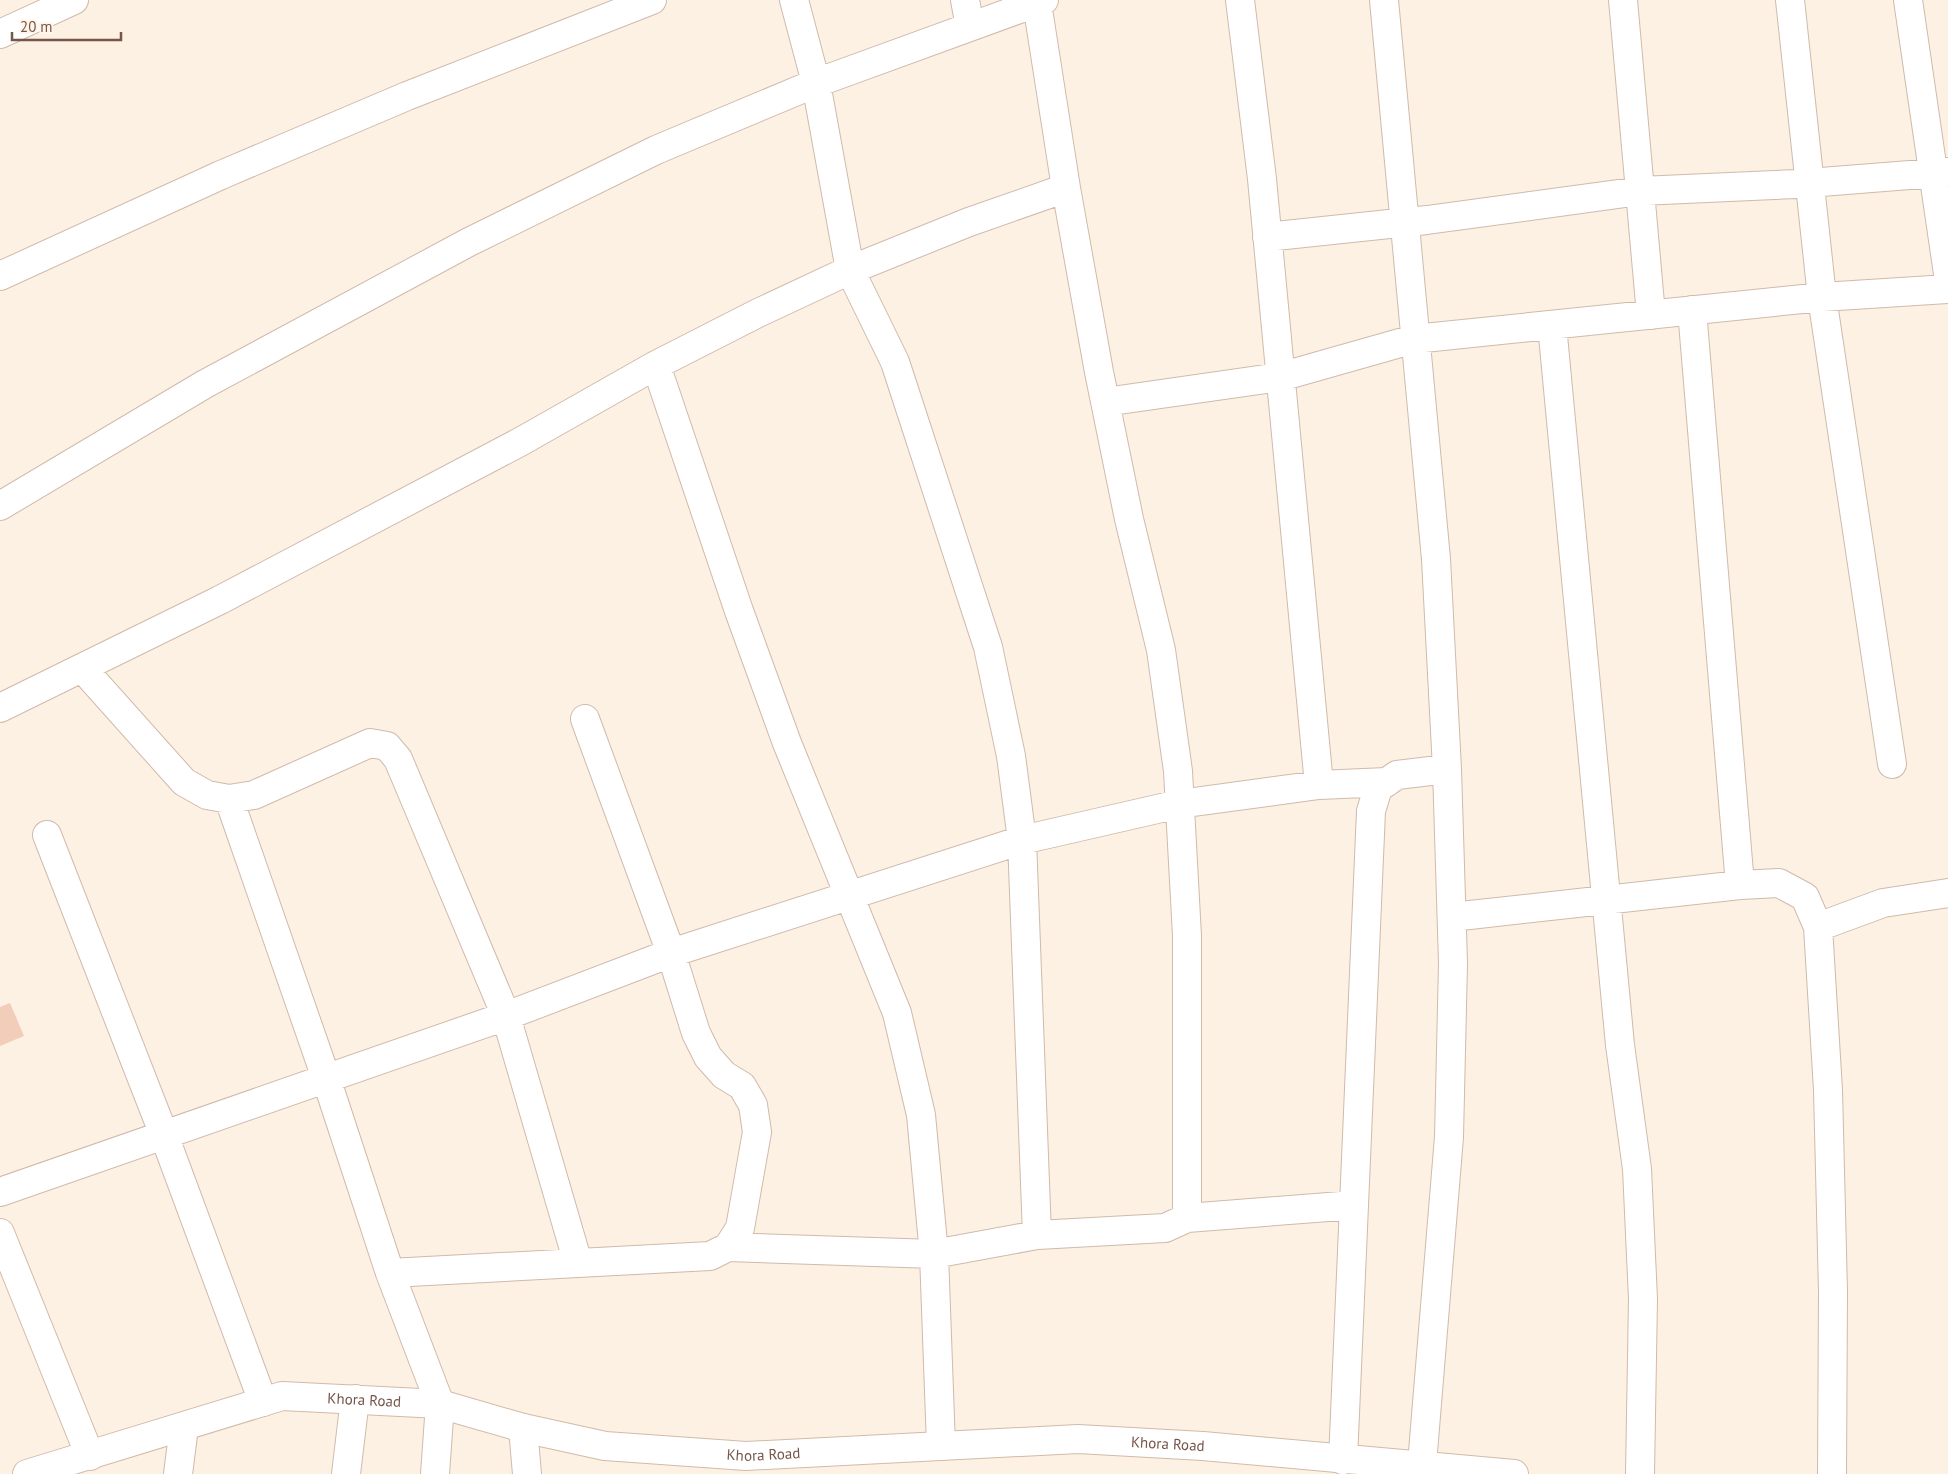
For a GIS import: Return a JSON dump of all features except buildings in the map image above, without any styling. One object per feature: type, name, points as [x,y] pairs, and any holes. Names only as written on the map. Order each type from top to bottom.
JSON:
[{"type":"street","points":[[0,34],[74,0]]},
{"type":"street","points":[[0,276],[221,175],[389,103],[652,0]]},
{"type":"street","points":[[794,0],[816,83],[850,270],[895,362],[988,647],[1011,756],[1022,840],[1038,1235]]},
{"type":"street","points":[[965,0],[970,27]]},
{"type":"street","points":[[1240,0],[1267,237],[1319,785]]},
{"type":"street","points":[[1384,0],[1414,339],[1436,559],[1447,769],[1454,963],[1449,1137],[1422,1464]]},
{"type":"street","points":[[1623,0],[1651,315]]},
{"type":"street","points":[[1790,0],[1822,297],[1892,764]]},
{"type":"street","points":[[1908,0],[1941,172],[1948,274]]},
{"type":"street","points":[[0,506],[205,384],[469,242],[656,150],[816,83],[1041,1],[1066,188],[1105,402],[1161,650],[1178,771],[1187,936],[1187,1218]]},
{"type":"street","points":[[1267,237],[1427,220],[1640,191],[1810,183],[1941,172]]},
{"type":"street","points":[[0,708],[220,600],[502,451],[656,365],[850,270],[969,222],[1066,188]]},
{"type":"street","points":[[1105,402],[1280,376],[1414,339],[1822,297],[1948,289]]},
{"type":"street","points":[[1692,310],[1740,885]]},
{"type":"street","points":[[1552,325],[1620,1045],[1637,1169],[1642,1299],[1640,1474]]},
{"type":"street","points":[[656,365],[739,611],[787,743],[850,895],[896,1013],[921,1115],[934,1254],[942,1446]]},
{"type":"street","points":[[83,668],[184,782],[207,795],[229,799],[254,795],[370,743],[387,746],[398,758],[506,1016],[578,1263]]},
{"type":"street","points":[[585,719],[671,953],[696,1034],[708,1057],[724,1075],[742,1086],[753,1105],[757,1132],[744,1209],[740,1228],[728,1247]]},
{"type":"street","points":[[1343,1460],[1371,811],[1378,788],[1397,775],[1447,769]]},
{"type":"street","points":[[0,1192],[506,1016],[671,953],[1022,840],[1179,804],[1319,785],[1386,782]]},
{"type":"street","points":[[229,799],[326,1078],[390,1273],[440,1404],[436,1474]]},
{"type":"street","points":[[47,835],[164,1134],[263,1402]]},
{"type":"street","points":[[1452,917],[1740,885],[1779,883],[1805,897],[1818,927],[1828,1090],[1833,1292],[1832,1474]]},
{"type":"street","points":[[1818,927],[1883,903],[1948,893]]},
{"type":"street","points":[[390,1273],[710,1256],[728,1247],[934,1254],[1038,1235],[1165,1228],[1187,1218],[1354,1205]]},
{"type":"street","points":[[0,1233],[90,1456]]},
{"type":"street","name":"Khora Road","points":[[27,1474],[282,1396],[440,1404],[523,1428],[605,1446],[746,1456],[1078,1439],[1203,1446],[1343,1460],[1422,1464],[1514,1474]]},
{"type":"street","points":[[346,1474],[355,1399]]},
{"type":"street","points":[[178,1474],[184,1426]]},
{"type":"street","points":[[523,1428],[526,1474]]}]
